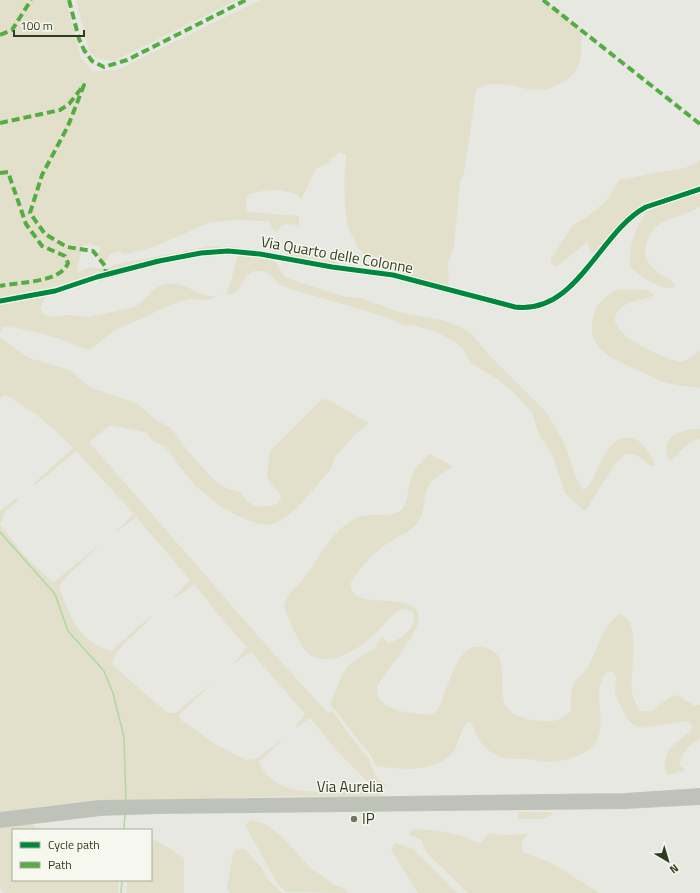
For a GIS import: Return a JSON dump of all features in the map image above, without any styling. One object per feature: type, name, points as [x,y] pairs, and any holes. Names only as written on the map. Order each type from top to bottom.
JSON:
[{"type":"highway","name":"Via Aurelia","points":[[0,817],[99,808],[156,806],[617,798],[700,793]]},
{"type":"highway","name":"Via Aurelia","points":[[156,806],[625,804],[700,800]]},
{"type":"highway","name":"Via Aurelia","points":[[0,823],[99,808]]},
{"type":"street","name":"Via Quarto delle Colonne","points":[[0,301],[55,291],[97,277],[159,261],[201,253],[228,251],[260,254],[332,267],[393,275],[515,307],[536,307],[550,302],[564,291],[622,226],[639,211],[646,207],[700,189]]},
{"type":"shaded area","points":[[0,0],[66,0],[81,58],[93,71],[117,70],[260,0],[544,0],[581,29],[581,52],[578,68],[573,74],[559,84],[547,89],[532,90],[496,84],[482,86],[476,90],[465,167],[463,176],[460,180],[454,247],[448,263],[449,287],[401,273],[382,271],[385,263],[383,258],[368,255],[358,247],[347,223],[345,199],[346,155],[340,152],[326,164],[316,169],[301,200],[298,195],[279,190],[261,191],[248,195],[246,209],[250,212],[299,216],[299,228],[293,224],[282,225],[277,231],[273,230],[269,221],[234,220],[209,223],[153,247],[124,255],[120,251],[110,254],[105,264],[100,262],[98,254],[101,248],[90,244],[82,246],[77,272],[92,267],[104,269],[100,278],[56,292],[44,299],[40,310],[49,317],[68,315],[89,317],[134,307],[155,289],[165,284],[178,284],[208,296],[221,295],[208,300],[189,299],[173,304],[114,331],[89,350],[36,332],[3,327],[0,332]]},
{"type":"shaded area","points":[[76,0],[237,0],[114,61],[96,58],[89,51]]},
{"type":"shaded area","points":[[700,160],[700,207],[663,223],[650,234],[647,244],[645,257],[651,266],[672,281],[675,286],[670,288],[658,285],[651,282],[630,267],[630,257],[634,234],[650,206],[623,227],[600,254],[590,252],[588,242],[557,266],[551,265],[551,259],[573,225],[585,218],[605,202],[620,180],[684,168]]},
{"type":"shaded area","points":[[210,246],[235,247],[278,254],[289,254],[300,249],[321,259],[336,258],[338,267],[277,258],[276,263],[285,277],[298,282],[346,297],[362,298],[398,312],[442,320],[459,326],[471,333],[487,353],[547,413],[565,445],[576,478],[583,490],[588,487],[592,481],[604,455],[610,447],[616,441],[624,438],[635,439],[640,442],[647,450],[656,466],[651,466],[635,454],[626,454],[615,464],[586,510],[583,510],[565,493],[552,454],[539,435],[532,412],[514,393],[497,379],[471,363],[463,349],[455,342],[434,331],[412,325],[405,326],[382,316],[282,286],[268,273],[262,271],[249,273],[237,292],[226,294],[231,282],[238,253],[190,256],[110,275],[107,269],[113,265]]},
{"type":"shaded area","points":[[619,289],[648,290],[654,295],[632,302],[620,309],[615,318],[617,326],[624,334],[635,342],[647,349],[678,362],[687,360],[700,351],[700,388],[675,385],[660,381],[615,360],[600,349],[595,342],[592,333],[593,317],[600,302],[608,295]]},
{"type":"shaded area","points":[[0,337],[29,358],[70,370],[90,387],[138,404],[156,420],[171,428],[191,455],[216,482],[226,488],[240,492],[252,504],[260,507],[277,504],[281,499],[280,494],[269,482],[267,474],[270,451],[319,402],[323,399],[328,400],[369,423],[354,436],[334,458],[331,469],[297,508],[281,521],[269,525],[258,524],[244,519],[223,508],[194,485],[165,447],[153,441],[147,433],[110,425],[89,442],[275,655],[328,713],[333,711],[350,736],[369,759],[374,773],[379,780],[386,785],[380,791],[381,797],[286,796],[51,805],[0,813],[0,524],[23,554],[53,583],[105,540],[65,578],[59,587],[72,618],[83,634],[99,647],[111,651],[153,614],[119,650],[112,664],[169,713],[175,713],[215,681],[179,715],[181,720],[217,745],[246,760],[258,758],[287,735],[259,762],[264,771],[277,782],[291,789],[322,792],[376,790],[339,753],[310,718],[294,729],[305,714],[251,652],[232,665],[247,647],[194,584],[178,597],[173,598],[190,580],[136,517],[113,534],[134,514],[76,451],[38,483],[31,486],[73,448],[33,412],[5,395],[0,398]]},
{"type":"shaded area","points":[[700,429],[700,439],[687,445],[671,461],[668,460],[667,446],[671,438],[680,432]]},
{"type":"shaded area","points":[[429,454],[453,467],[430,483],[425,495],[422,513],[417,524],[409,531],[383,546],[374,554],[355,576],[351,584],[356,595],[368,599],[399,602],[412,606],[418,614],[415,629],[400,654],[377,686],[377,692],[380,700],[387,706],[400,711],[424,714],[434,713],[438,709],[458,661],[464,653],[471,648],[480,647],[494,652],[499,658],[502,666],[504,702],[511,712],[515,715],[538,721],[558,720],[571,710],[571,694],[574,683],[577,678],[587,669],[603,633],[613,620],[620,614],[627,618],[631,626],[634,648],[632,691],[635,702],[641,711],[652,711],[670,697],[678,695],[693,705],[700,705],[700,738],[686,750],[681,757],[680,766],[685,769],[684,771],[667,775],[664,765],[669,749],[691,730],[692,726],[690,723],[686,721],[643,728],[634,725],[627,719],[618,701],[615,692],[616,676],[613,672],[608,671],[602,679],[600,687],[599,697],[601,726],[599,735],[591,748],[573,758],[540,762],[529,759],[509,759],[496,756],[482,744],[472,724],[468,722],[462,730],[456,747],[449,756],[441,762],[431,766],[409,769],[376,766],[372,757],[330,704],[346,668],[353,661],[375,648],[376,644],[383,638],[389,643],[399,639],[408,632],[413,623],[413,612],[406,609],[399,610],[362,645],[342,656],[327,659],[312,656],[308,653],[295,634],[284,606],[290,593],[305,577],[329,542],[343,527],[362,516],[393,514],[404,507],[407,500],[411,477],[420,463]]},
{"type":"shaded area","points":[[18,497],[17,501],[5,512],[0,524],[0,511]]},
{"type":"shaded area","points":[[520,812],[549,812],[554,814],[544,819],[517,819]]},
{"type":"shaded area","points":[[251,820],[266,824],[282,837],[311,868],[335,885],[346,889],[348,893],[286,892],[277,883],[245,825]]},
{"type":"shaded area","points":[[32,823],[38,829],[12,829],[12,881],[119,881],[118,893],[4,893],[0,886],[0,828]]},
{"type":"shaded area","points":[[412,829],[447,832],[463,836],[480,843],[490,833],[502,835],[528,834],[522,841],[522,852],[552,863],[599,893],[468,893],[426,852],[421,839],[409,835]]},
{"type":"shaded area","points":[[154,839],[184,858],[184,893],[127,893],[127,881],[152,881],[152,840]]},
{"type":"shaded area","points":[[395,843],[412,848],[457,893],[418,893],[391,850]]},
{"type":"shaded area","points":[[237,849],[245,849],[262,868],[266,878],[282,893],[230,893],[227,888],[233,853]]},
{"type":"waterway","points":[[0,532],[55,594],[68,631],[104,671],[113,693],[124,737],[126,802]]},
{"type":"waterway","points":[[124,829],[125,814]]},
{"type":"waterway","points":[[121,893],[122,881]]},
{"type":"marked path","points":[[0,35],[12,30],[31,0]]},
{"type":"marked path","points":[[69,0],[79,39],[84,50],[92,61],[104,67],[127,60],[246,0]]},
{"type":"marked path","points":[[543,0],[700,124]]},
{"type":"marked path","points":[[0,123],[60,110],[69,104],[84,85],[68,126],[42,175],[30,213],[45,234],[67,247],[93,251],[106,267],[105,275]]},
{"type":"marked path","points":[[0,173],[8,172],[26,224],[42,246],[65,256],[68,263],[64,270],[48,278],[0,286]]},
{"type":"cycle path","points":[[0,301],[55,291],[97,277],[159,261],[201,253],[228,251],[260,254],[332,267],[393,275],[515,307],[537,306],[555,298],[571,285],[614,234],[629,219],[646,207],[700,189]]},
{"type":"place","name":"IP","points":[[354,819]]}]
